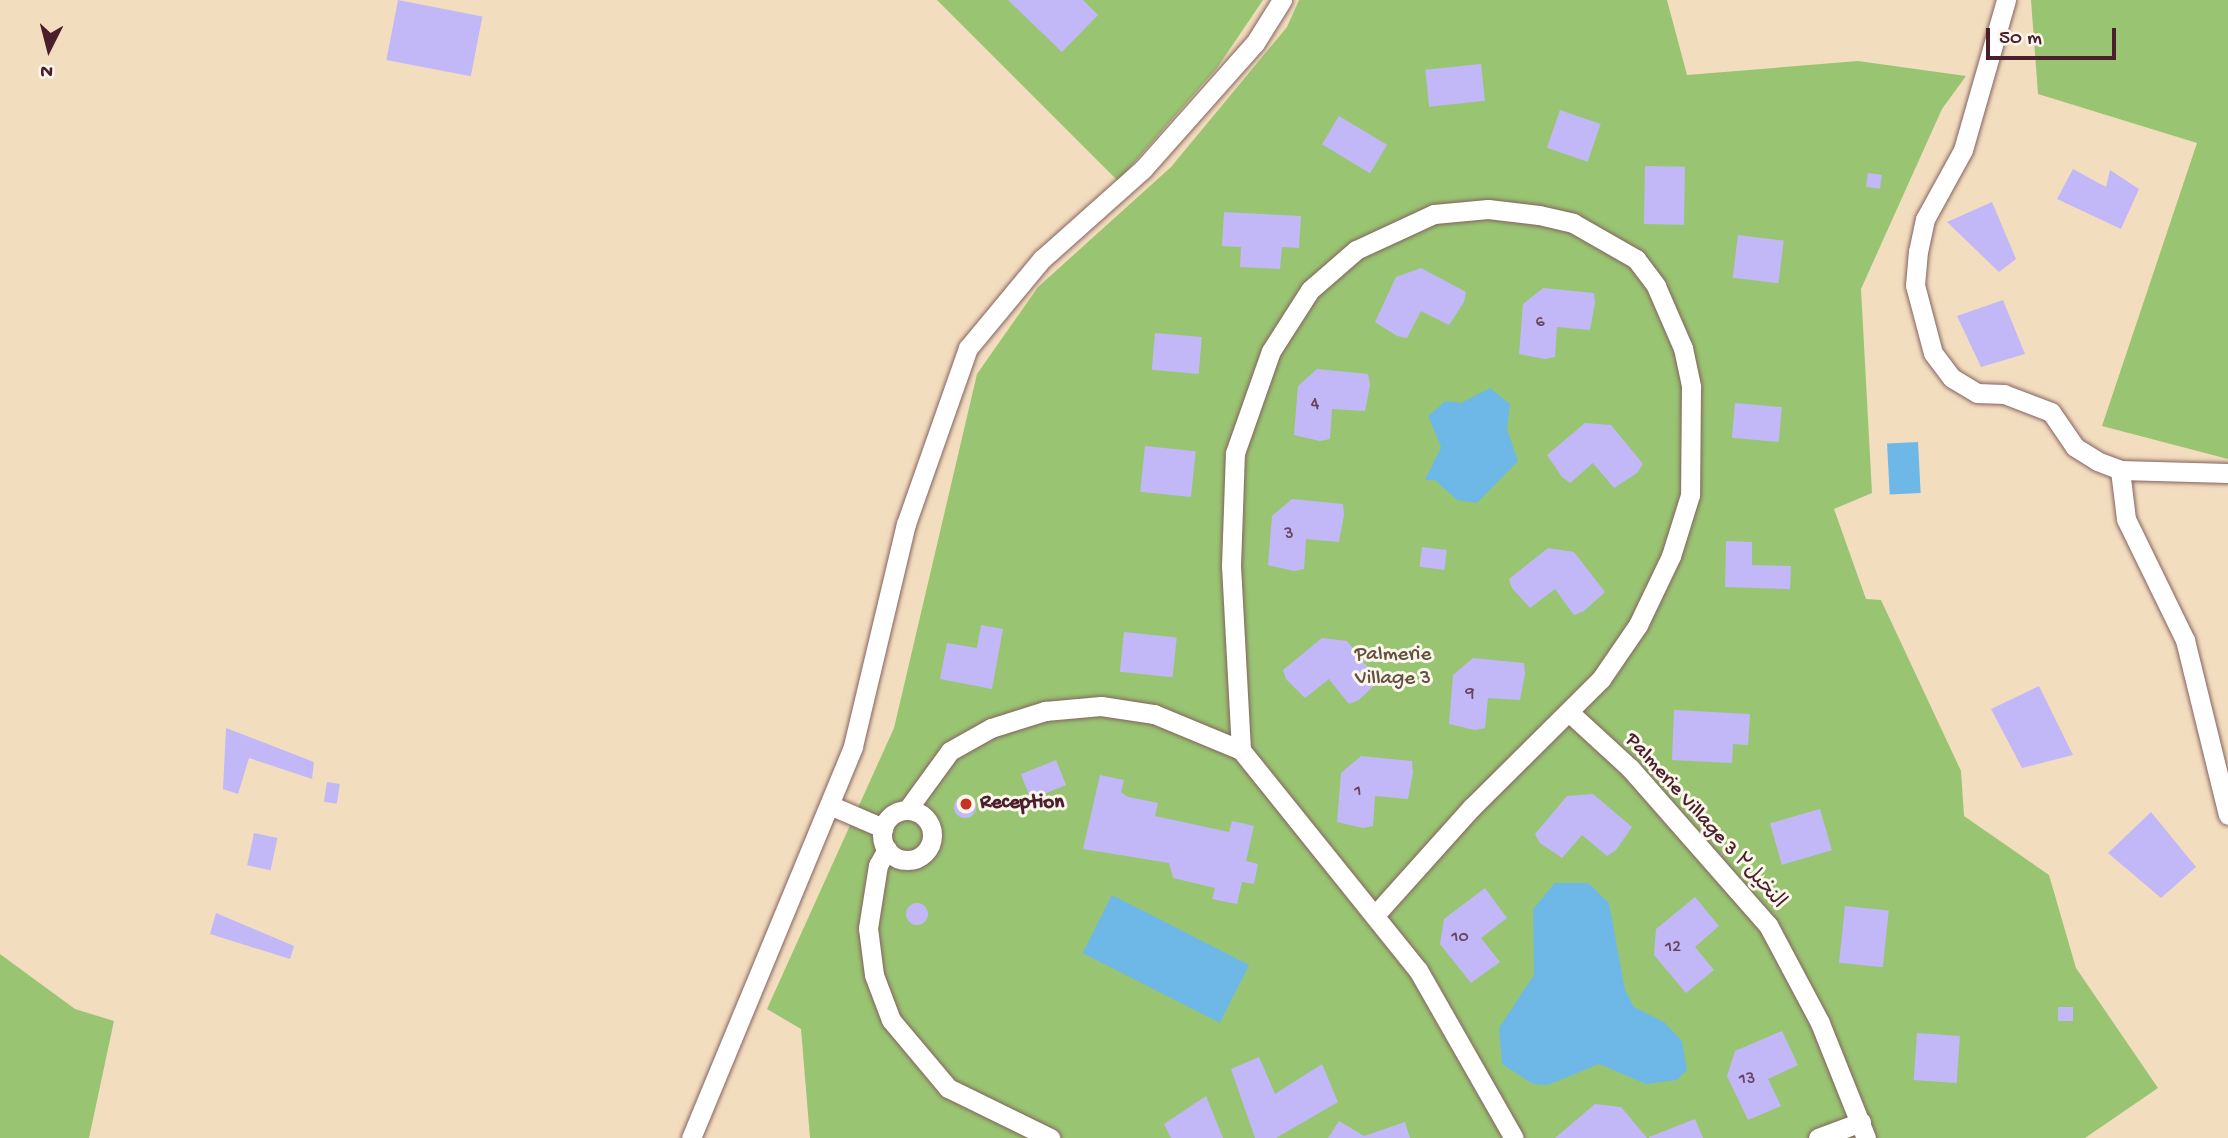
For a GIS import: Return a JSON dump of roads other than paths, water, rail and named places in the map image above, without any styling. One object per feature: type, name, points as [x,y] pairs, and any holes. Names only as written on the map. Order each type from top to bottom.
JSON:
[{"type":"street","points":[[691,1138],[832,806],[874,672],[906,524],[968,348],[1042,258],[1143,169],[1255,43],[1282,0]]},
{"type":"street","points":[[2006,0],[1963,150],[1925,219],[1915,285],[1922,324],[1952,379],[1977,393],[2036,403],[2051,412],[2075,447],[2120,470],[2228,473]]},
{"type":"street","points":[[1241,750],[1231,518],[1235,453],[1249,405],[1270,351],[1310,290],[1356,250],[1434,214],[1488,209],[1585,229],[1636,259],[1656,286],[1683,348],[1694,434],[1690,495],[1638,625],[1571,714],[1472,807],[1377,913]]},
{"type":"street","points":[[2120,470],[2126,519],[2185,640],[2228,815]]},
{"type":"street","points":[[883,828],[907,810],[950,751],[991,727],[1045,711],[1101,706],[1154,714],[1241,750],[1377,913],[1418,971],[1514,1138]]},
{"type":"street","name":"Palmerie Village 3 النخيل٣","points":[[1571,714],[1630,768],[1768,925],[1820,1023],[1863,1130],[1818,1138]]},
{"type":"street","points":[[832,806],[883,828]]},
{"type":"street","points":[[887,849],[904,860],[930,846],[931,826],[907,810]]},
{"type":"street","points":[[883,828],[887,849],[878,865],[868,928],[874,975],[891,1020],[948,1088],[1050,1138]]},
{"type":"water","points":[[1490,388],[1510,404],[1507,429],[1518,461],[1477,503],[1457,500],[1435,480],[1425,480],[1441,447],[1428,416],[1446,401],[1461,403]]},
{"type":"water","points":[[1918,442],[1921,493],[1890,495],[1887,444]]},
{"type":"water","points":[[1555,883],[1588,883],[1609,903],[1625,990],[1634,1007],[1664,1022],[1682,1041],[1687,1070],[1677,1080],[1646,1084],[1599,1064],[1548,1085],[1533,1084],[1502,1064],[1499,1028],[1534,975],[1533,909]]},
{"type":"water","points":[[1112,895],[1249,965],[1220,1023],[1082,953]]},
{"type":"place","name":"Reception","points":[[966,804]]},
{"type":"park label","name":"Palmerie Village 3","points":[[1393,668]]}]
